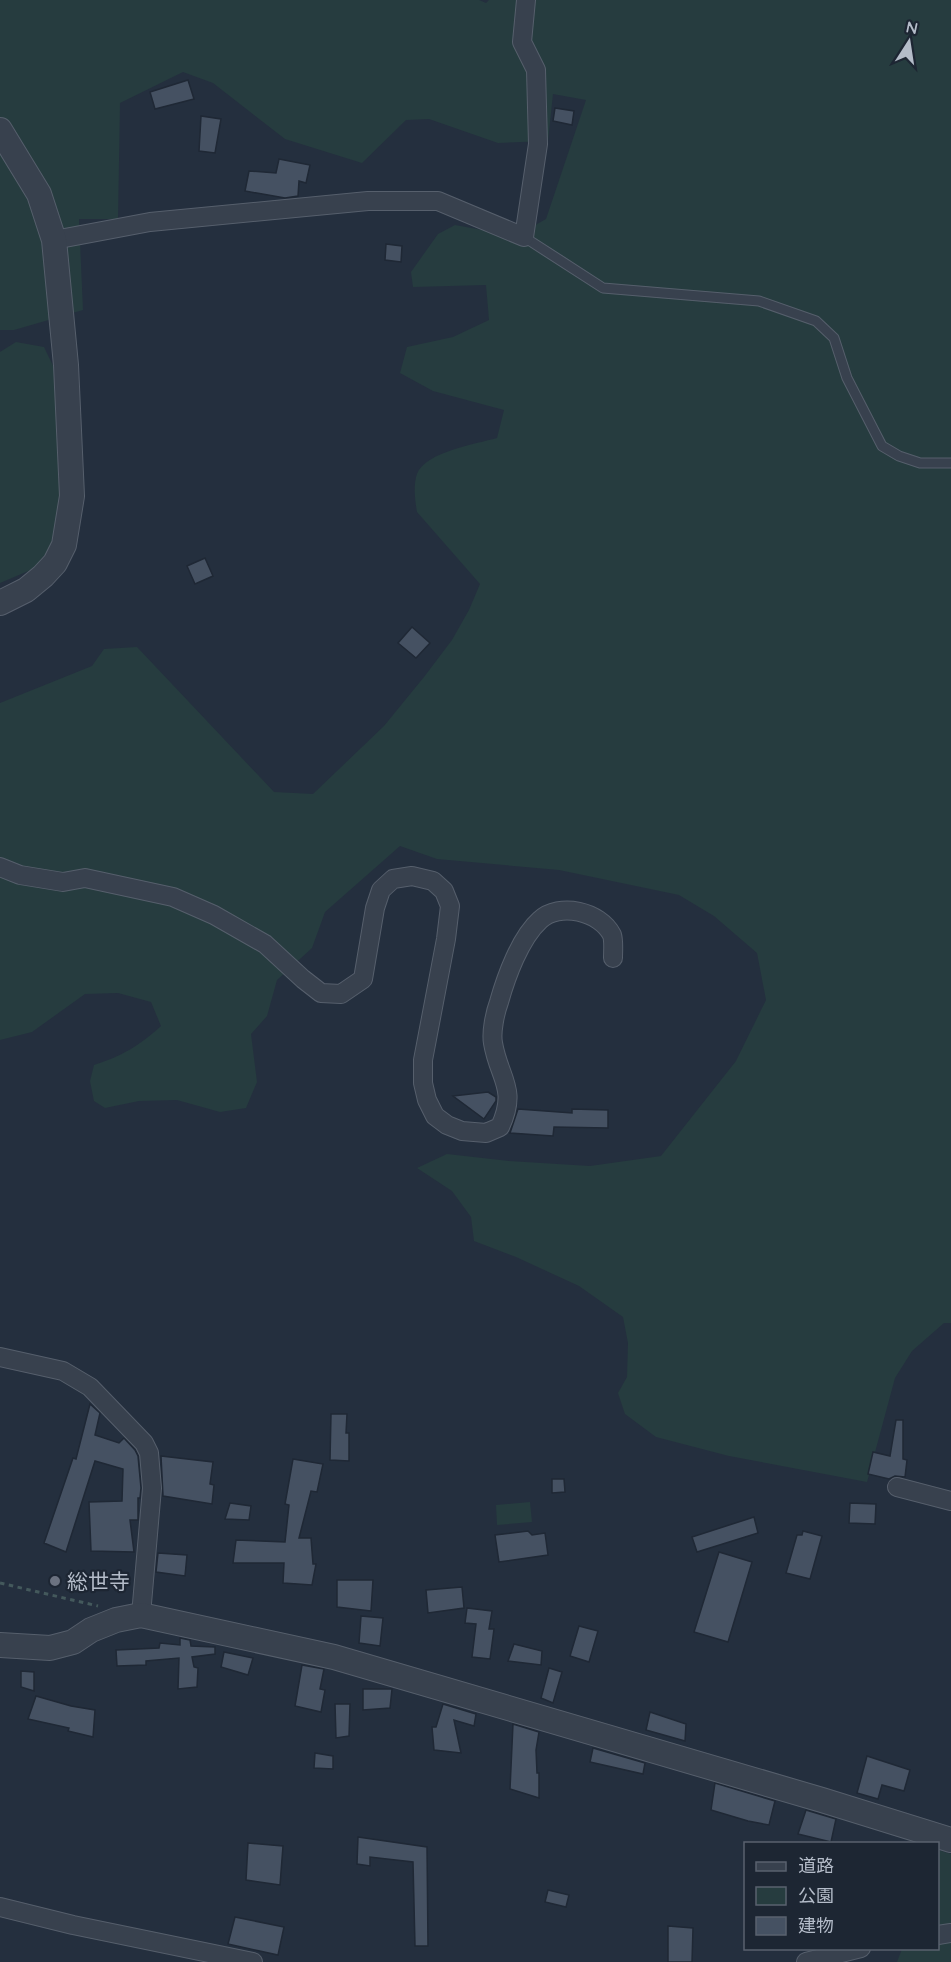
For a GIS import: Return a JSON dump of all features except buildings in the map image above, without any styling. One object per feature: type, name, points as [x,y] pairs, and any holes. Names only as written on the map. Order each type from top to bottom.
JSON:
[{"type":"street","points":[[54,240],[150,222],[368,201],[438,201],[524,237],[538,144],[536,70],[522,42],[525,0]]},
{"type":"street","points":[[0,130],[39,194],[54,240],[66,365],[72,474],[70,515],[64,545],[55,563],[26,590],[0,603]]},
{"type":"street","points":[[0,867],[20,875],[63,882],[85,878],[173,897],[214,915],[265,944],[321,993],[341,994],[363,979],[375,909],[381,890],[393,879],[412,876],[433,881],[444,891],[450,906],[423,1059],[423,1083],[427,1100],[435,1116],[447,1125],[462,1131],[486,1133],[500,1127],[507,1113],[508,1089],[493,1042],[498,1004],[526,936],[541,919],[560,910],[581,912],[601,921],[612,936],[613,958]]},
{"type":"street","points":[[0,1357],[63,1371],[90,1387],[144,1443],[149,1453],[152,1488],[141,1616]]},
{"type":"street","points":[[897,1487],[951,1501]]},
{"type":"street","points":[[0,1645],[50,1648],[73,1642],[91,1630],[116,1620],[141,1616],[334,1657],[951,1840]]},
{"type":"street","points":[[0,1907],[74,1925],[253,1962]]},
{"type":"street","points":[[806,1962],[853,1950]]},
{"type":"lane","points":[[524,237],[603,288],[759,301],[816,321],[834,338],[846,378],[882,446],[899,456],[920,463],[951,463]]},
{"type":"path","points":[[0,1583],[108,1608]]},
{"type":"green space","points":[[0,0],[479,0],[486,3],[489,0],[951,0],[951,1323],[944,1323],[912,1351],[895,1378],[867,1482],[729,1456],[656,1437],[625,1414],[618,1393],[627,1377],[628,1343],[623,1317],[579,1286],[516,1257],[474,1241],[471,1217],[452,1191],[417,1168],[447,1154],[590,1166],[661,1156],[736,1061],[766,1000],[757,953],[714,916],[679,895],[559,870],[437,859],[400,846],[325,912],[312,948],[277,980],[267,1016],[251,1034],[257,1082],[246,1108],[220,1112],[177,1100],[139,1101],[105,1108],[94,1101],[90,1081],[94,1065],[130,1050],[161,1026],[151,1002],[118,993],[85,994],[32,1032],[0,1040],[0,703],[92,666],[104,649],[137,647],[274,792],[313,794],[384,726],[452,640],[480,584],[417,512],[415,488],[417,474],[422,466],[440,455],[497,438],[504,410],[433,391],[400,373],[407,347],[453,337],[489,320],[486,285],[413,287],[411,272],[438,234],[455,225],[516,236],[546,219],[586,100],[553,94],[548,141],[498,143],[429,119],[406,120],[362,163],[285,139],[213,83],[183,72],[120,103],[118,219],[79,219],[83,310],[14,330],[0,330]]},
{"type":"green space","points":[[16,342],[44,347],[56,372],[60,517],[51,548],[33,569],[0,583],[0,352]]},
{"type":"green space","points":[[530,1502],[532,1522],[497,1525],[496,1505]]},
{"type":"green space","points":[[939,1850],[951,1854],[951,1962],[897,1962],[902,1950],[939,1950]]},
{"type":"place","name":"総世寺","points":[[55,1581]]}]
